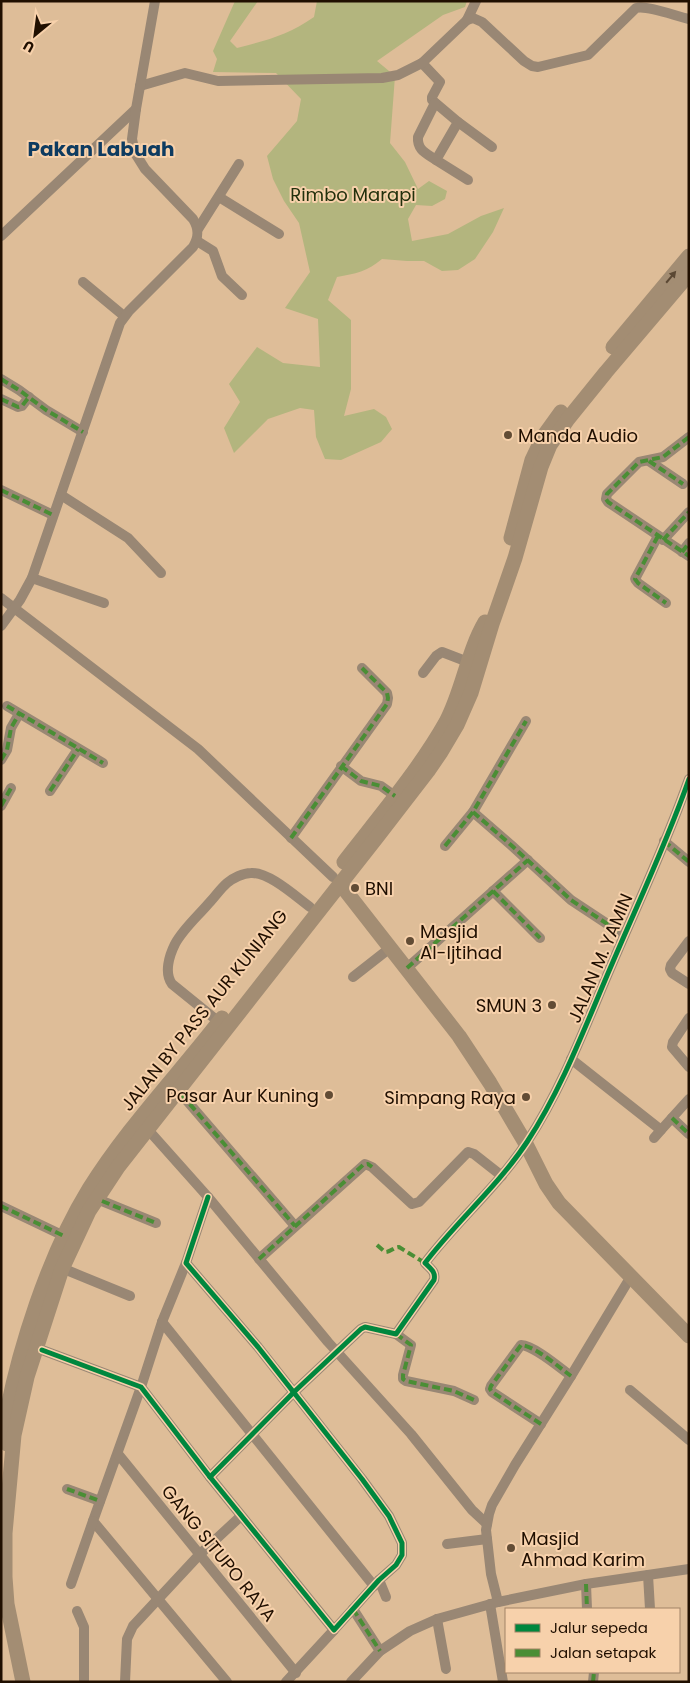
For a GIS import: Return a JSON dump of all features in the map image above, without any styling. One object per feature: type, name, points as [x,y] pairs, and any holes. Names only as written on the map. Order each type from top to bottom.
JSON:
[{"type":"highway","name":"JALAN BY PASS AUR KUNIANG","points":[[1,1489],[16,1410],[57,1284],[92,1205],[133,1146],[428,771],[463,712],[471,693],[488,623],[550,445],[689,256]]},
{"type":"highway","name":"JALAN BY PASS AUR KUNIANG","points":[[641,321],[689,274]]},
{"type":"highway","name":"JALAN BY PASS AUR KUNIANG","points":[[14,1682],[3,1604],[10,1444],[4,1435],[4,1427],[11,1394],[37,1305],[64,1236],[76,1211],[108,1162],[147,1110],[220,1022],[395,796],[446,721],[455,702],[478,635],[488,623]]},
{"type":"highway","name":"JALAN BY PASS AUR KUNIANG","points":[[10,1444],[16,1442],[20,1432],[42,1350],[69,1271],[83,1235],[102,1201],[126,1164],[345,890],[427,782],[462,729],[470,713],[486,671],[490,650],[488,623]]},
{"type":"highway","points":[[345,890],[459,1036],[490,1083],[526,1144],[546,1184],[559,1203],[630,1278],[689,1336]]},
{"type":"highway","points":[[269,958],[281,968]]},
{"type":"highway","name":"JALAN BY PASS AUR KUNIANG","points":[[3,1604],[23,1682]]},
{"type":"street","points":[[155,1],[136,109],[132,139],[134,152],[144,169],[193,219],[198,229]]},
{"type":"street","points":[[140,86],[185,73],[218,81],[382,78],[398,75],[422,63],[467,20],[476,1]]},
{"type":"street","points":[[467,20],[473,18],[482,22],[524,61],[538,67],[588,55],[636,8],[642,6],[653,5],[689,19]]},
{"type":"street","points":[[422,63],[440,82],[432,100],[492,148]]},
{"type":"street","points":[[435,103],[417,141],[420,148],[468,180]]},
{"type":"street","points":[[1,236],[136,109]]},
{"type":"street","points":[[436,160],[458,122]]},
{"type":"street","points":[[1,626],[15,608],[32,578],[114,339],[124,316],[193,247],[197,241],[198,229],[239,164]]},
{"type":"street","points":[[219,198],[279,234]]},
{"type":"street","points":[[197,241],[213,251],[222,276],[242,295]]},
{"type":"street","points":[[83,282],[124,316]]},
{"type":"street","points":[[1,379],[46,410],[83,432]]},
{"type":"street","points":[[1,399],[18,407],[22,406],[29,397]]},
{"type":"street","points":[[689,436],[663,457],[639,462],[607,494],[606,498],[608,502],[685,554],[689,543]]},
{"type":"street","points":[[649,460],[683,484]]},
{"type":"street","points":[[1,490],[53,515]]},
{"type":"street","points":[[61,495],[128,538],[161,573]]},
{"type":"street","points":[[666,603],[638,583],[635,579],[636,575],[661,538],[689,512]]},
{"type":"street","points":[[32,578],[104,602]]},
{"type":"street","points":[[1,598],[198,749],[333,877]]},
{"type":"street","points":[[423,673],[436,656],[442,652],[468,662]]},
{"type":"street","points":[[291,838],[383,709],[388,698],[387,694],[362,668]]},
{"type":"street","points":[[8,706],[103,763]]},
{"type":"street","points":[[1,760],[7,750],[11,728],[19,714]]},
{"type":"street","points":[[445,846],[474,812],[526,721]]},
{"type":"street","points":[[50,791],[78,749]]},
{"type":"street","points":[[341,766],[361,781],[381,786],[395,796]]},
{"type":"street","name":"JALAN M. YAMIN","points":[[396,1334],[434,1280],[434,1272],[425,1264],[440,1243],[502,1176],[526,1144],[571,1059],[689,779]]},
{"type":"street","points":[[1,806],[11,788]]},
{"type":"street","points":[[474,812],[571,900],[624,935]]},
{"type":"street","points":[[664,841],[689,862]]},
{"type":"street","points":[[407,968],[528,860]]},
{"type":"street","points":[[220,1022],[168,979],[172,951],[182,935],[227,883],[239,876],[251,873],[261,874],[270,879],[310,906]]},
{"type":"street","points":[[493,891],[540,938]]},
{"type":"street","points":[[689,941],[671,964],[670,969],[672,973],[689,984]]},
{"type":"street","points":[[353,977],[390,948]]},
{"type":"street","points":[[689,1018],[673,1042],[672,1047],[689,1067]]},
{"type":"street","points":[[571,1059],[658,1134],[689,1099]]},
{"type":"street","points":[[182,1095],[295,1226]]},
{"type":"street","points":[[672,1118],[689,1134]]},
{"type":"street","points":[[151,1133],[208,1197],[336,1351],[411,1434],[472,1510],[487,1524]]},
{"type":"street","points":[[259,1259],[365,1164],[372,1167],[412,1204],[418,1202],[468,1152],[481,1158],[502,1176]]},
{"type":"street","points":[[71,1584],[141,1388],[162,1322],[186,1263],[208,1197]]},
{"type":"street","points":[[102,1201],[156,1223]]},
{"type":"street","points":[[1,1206],[64,1236]]},
{"type":"street","points":[[186,1263],[294,1392],[383,1508],[402,1543],[402,1555],[396,1564],[286,1682]]},
{"type":"street","points":[[69,1271],[130,1296]]},
{"type":"street","points":[[503,1682],[487,1539],[487,1524],[492,1504],[630,1278]]},
{"type":"street","points":[[162,1322],[377,1583],[386,1597]]},
{"type":"street","points":[[210,1477],[336,1351],[365,1327],[396,1334],[411,1345],[403,1375],[403,1379],[406,1382],[454,1391],[474,1400]]},
{"type":"street","points":[[541,1424],[492,1392],[491,1386],[521,1345],[539,1354],[571,1376]]},
{"type":"street","points":[[42,1350],[141,1388],[241,1516],[334,1630]]},
{"type":"street","points":[[630,1390],[689,1440]]},
{"type":"street","name":"GANG SITUPO RAYA","points":[[118,1454],[296,1673]]},
{"type":"street","points":[[67,1489],[100,1501]]},
{"type":"street","points":[[125,1682],[129,1632],[200,1554],[241,1516]]},
{"type":"street","points":[[93,1521],[227,1682]]},
{"type":"street","points":[[447,1544],[487,1539]]},
{"type":"street","points":[[352,1682],[380,1650],[410,1631],[437,1619],[494,1603],[586,1584],[689,1569]]},
{"type":"street","points":[[648,1575],[650,1608]]},
{"type":"street","points":[[586,1584],[587,1608]]},
{"type":"street","points":[[353,1609],[380,1650]]},
{"type":"street","points":[[78,1611],[84,1627],[84,1682]]},
{"type":"street","points":[[437,1619],[446,1669]]},
{"type":"green space","name":"Rimbo Marapi","points":[[235,1],[258,1],[230,41],[237,48],[277,36],[304,23],[314,17],[317,1],[467,1],[465,7],[443,15],[377,61],[395,76],[390,143],[405,162],[418,189],[429,181],[447,191],[445,199],[432,206],[416,205],[408,219],[412,241],[448,234],[481,216],[504,208],[493,232],[475,259],[458,270],[442,271],[424,261],[382,259],[361,271],[337,277],[328,300],[351,320],[351,389],[344,416],[374,409],[386,417],[392,429],[381,442],[341,460],[325,459],[316,437],[314,410],[300,408],[268,419],[234,453],[224,428],[240,402],[229,384],[257,347],[283,363],[320,367],[318,319],[285,308],[310,272],[299,223],[284,201],[273,179],[267,156],[297,121],[301,99],[276,73],[213,72],[217,59],[213,51]]},
{"type":"marked path","points":[[1,379],[46,410],[83,432]]},
{"type":"marked path","points":[[1,399],[18,407],[22,406],[29,397]]},
{"type":"marked path","points":[[689,437],[663,457],[639,462],[607,494],[606,499],[689,556]]},
{"type":"marked path","points":[[649,461],[683,484]]},
{"type":"marked path","points":[[1,490],[53,515]]},
{"type":"marked path","points":[[663,540],[689,512]]},
{"type":"marked path","points":[[658,536],[635,579],[666,603]]},
{"type":"marked path","points":[[682,552],[689,543]]},
{"type":"marked path","points":[[291,838],[387,704],[387,693],[362,668]]},
{"type":"marked path","points":[[7,706],[103,763]]},
{"type":"marked path","points":[[1,760],[7,750],[11,728],[19,714]]},
{"type":"marked path","points":[[445,846],[473,812],[526,721]]},
{"type":"marked path","points":[[50,791],[78,749]]},
{"type":"marked path","points":[[341,766],[361,781],[381,786],[395,796]]},
{"type":"marked path","points":[[1,806],[11,788]]},
{"type":"marked path","points":[[473,812],[571,900],[624,935]]},
{"type":"marked path","points":[[664,841],[689,862]]},
{"type":"marked path","points":[[407,968],[528,860]]},
{"type":"marked path","points":[[493,891],[540,938]]},
{"type":"marked path","points":[[182,1095],[295,1226]]},
{"type":"marked path","points":[[672,1118],[689,1134]]},
{"type":"marked path","points":[[259,1259],[363,1165],[368,1164],[372,1167]]},
{"type":"marked path","points":[[102,1201],[156,1223]]},
{"type":"marked path","points":[[1,1206],[64,1236]]},
{"type":"marked path","points":[[377,1245],[385,1252],[399,1247],[425,1263]]},
{"type":"marked path","points":[[396,1334],[411,1345],[403,1379],[454,1391],[474,1400]]},
{"type":"marked path","points":[[541,1424],[492,1392],[491,1386],[521,1345],[540,1353],[571,1376]]},
{"type":"marked path","points":[[67,1489],[100,1501]]},
{"type":"marked path","points":[[586,1584],[587,1608]]},
{"type":"marked path","points":[[353,1609],[380,1651]]},
{"type":"marked path","points":[[593,1682],[594,1673]]},
{"type":"cycle path","points":[[210,1477],[294,1392],[361,1329],[365,1327],[396,1334],[434,1280],[434,1273],[425,1263],[516,1158],[552,1099],[652,872],[689,779]]},
{"type":"cycle path","points":[[42,1350],[141,1387],[210,1477],[334,1630],[379,1580],[396,1565],[402,1555],[402,1543],[389,1516],[362,1479],[258,1347],[186,1263],[208,1197]]},
{"type":"place","name":"Manda Audio","points":[[508,435]]},
{"type":"place","name":"BNI","points":[[355,888]]},
{"type":"place","name":"Masjid Al-Ijtihad","points":[[410,941]]},
{"type":"place","name":"SMUN 3","points":[[552,1005]]},
{"type":"place","name":"Pasar Aur Kuning","points":[[329,1095]]},
{"type":"place","name":"Simpang Raya","points":[[526,1097]]},
{"type":"place","name":"Masjid Ahmad Karim","points":[[511,1548]]},
{"type":"district","name":"Pakan Labuah","points":[[101,149]]}]
